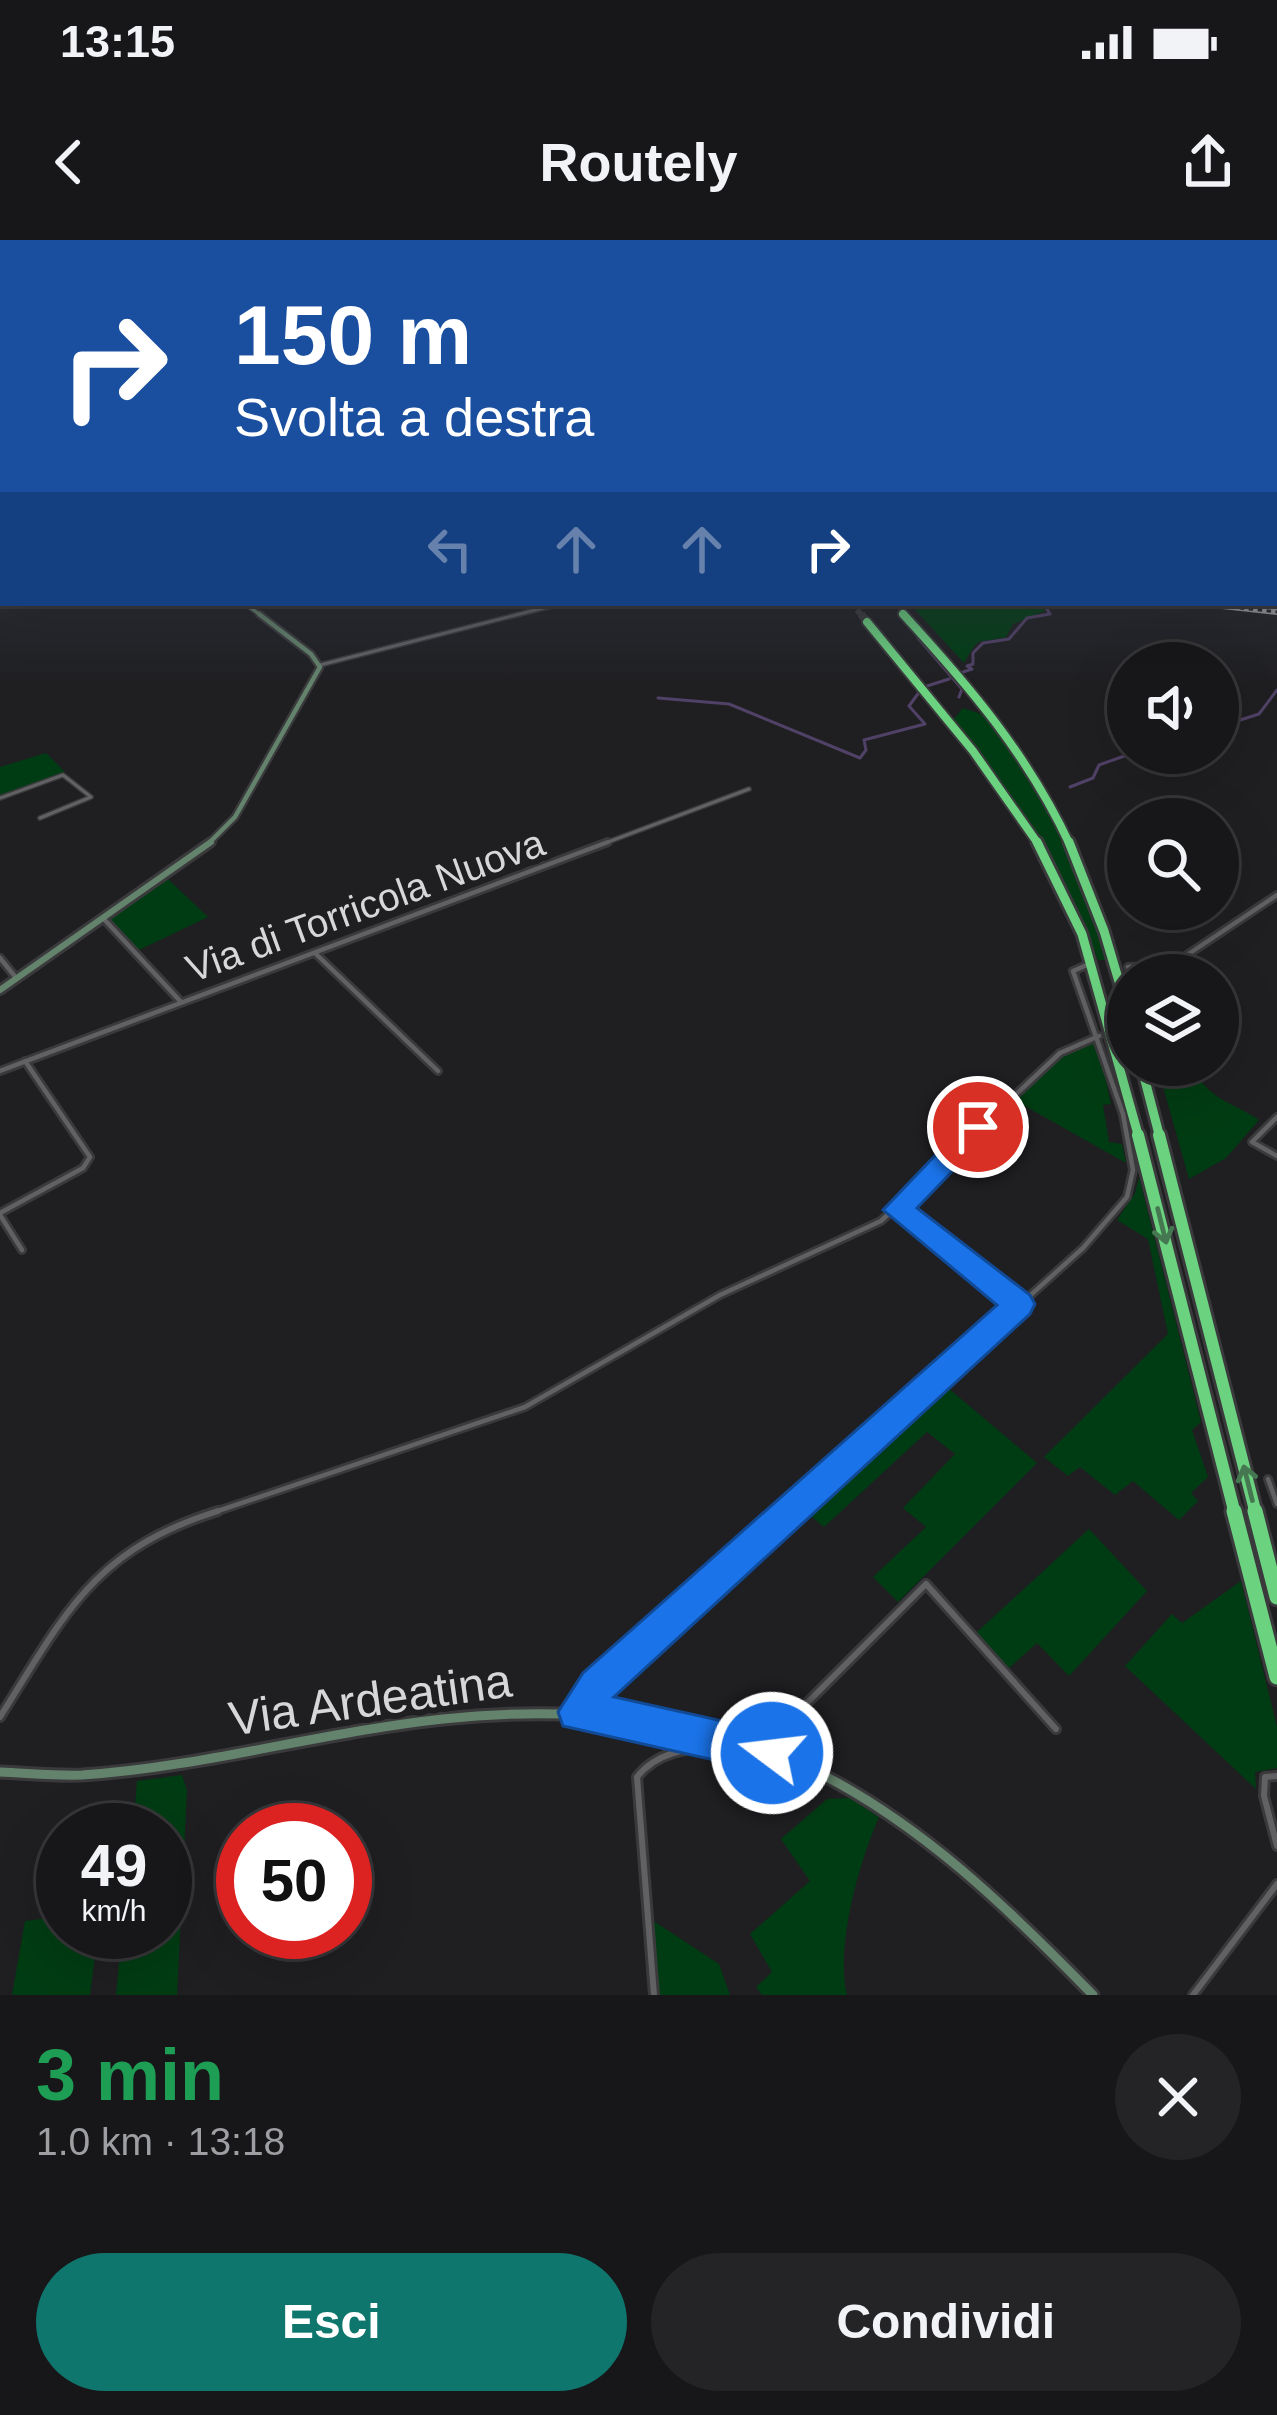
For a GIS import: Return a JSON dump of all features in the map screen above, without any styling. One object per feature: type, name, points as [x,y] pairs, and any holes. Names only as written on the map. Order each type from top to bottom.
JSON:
[{"type":"highway","points":[[903,614],[989,710],[1049,803],[1099,907],[1112,954]]},
{"type":"highway","points":[[867,622],[1022,812],[1053,863],[1079,923],[1101,990],[1277,1677]]},
{"type":"highway","points":[[1146,1086],[1277,1597]]},
{"type":"street","points":[[248,606],[320,665]]},
{"type":"street","points":[[0,990],[224,832],[320,665],[551,606]]},
{"type":"street","points":[[0,798],[63,775],[91,797],[40,818]]},
{"type":"street","name":"Via di Torricola Nuova","points":[[0,1071],[749,789]]},
{"type":"street","points":[[1188,954],[1277,895]]},
{"type":"street","points":[[103,918],[181,1002]]},
{"type":"street","points":[[316,954],[438,1070]]},
{"type":"street","points":[[0,958],[17,979]]},
{"type":"street","points":[[578,1712],[597,1687],[675,1614],[1104,1226],[1133,1182],[1099,1036],[1074,972],[1087,965]]},
{"type":"street","points":[[1101,966],[1107,966]]},
{"type":"street","points":[[0,1717],[83,1587],[160,1533],[525,1407],[720,1294],[898,1210],[968,1137],[1059,1055],[1099,1036]]},
{"type":"street","points":[[22,1250],[0,1214],[87,1165],[90,1157],[25,1061]]},
{"type":"street","points":[[1277,1118],[1252,1142],[1277,1156]]},
{"type":"street","points":[[898,1210],[1019,1304]]},
{"type":"street","points":[[1268,1479],[1277,1504]]},
{"type":"street","points":[[772,1753],[786,1725],[926,1584],[1056,1729]]},
{"type":"street","name":"Via Ardeatina","points":[[0,1772],[79,1775],[273,1749],[442,1719],[578,1712],[627,1717],[740,1742],[841,1784],[933,1846],[1009,1909],[1094,1995]]},
{"type":"street","points":[[654,1995],[636,1804],[638,1777],[648,1766],[681,1751],[740,1742]]},
{"type":"street","points":[[1277,1775],[1265,1777],[1262,1788],[1277,1846]]},
{"type":"street","points":[[1193,1995],[1268,1903],[1277,1884]]},
{"type":"green space","points":[[912,606],[1041,606],[1045,611],[1013,624],[1006,637],[979,642],[964,663]]},
{"type":"green space","points":[[963,708],[990,717],[1043,800],[1089,896],[1107,960],[1098,960],[1054,863],[953,720]]},
{"type":"green space","points":[[46,753],[65,772],[0,796],[0,767]]},
{"type":"green space","points":[[168,879],[208,917],[137,951],[107,918]]},
{"type":"green space","points":[[1097,1039],[1111,1104],[1103,1105],[1109,1142],[1122,1144],[1126,1163],[1016,1101],[1063,1053]]},
{"type":"green space","points":[[1163,1086],[1205,1086],[1259,1120],[1226,1158],[1189,1179]]},
{"type":"green space","points":[[1139,1177],[1201,1422],[1192,1430],[1208,1477],[1191,1493],[1198,1501],[1179,1520],[1133,1481],[1115,1495],[1080,1467],[1068,1476],[1044,1457],[1168,1334],[1148,1239],[1117,1220],[1135,1193]]},
{"type":"green space","points":[[941,1382],[1037,1463],[898,1602],[873,1577],[926,1527],[903,1508],[955,1454],[927,1432],[824,1527],[801,1508]]},
{"type":"green space","points":[[1089,1529],[1147,1591],[1069,1676],[1037,1643],[1008,1669],[977,1632]]},
{"type":"green space","points":[[1241,1581],[1277,1727],[1277,1768],[1255,1772],[1256,1789],[1125,1666],[1172,1614],[1182,1623]]},
{"type":"green space","points":[[182,1775],[186,1803],[135,1803],[137,1781]]},
{"type":"green space","points":[[850,1798],[879,1817],[851,1905],[844,1954],[847,1995],[762,1995],[756,1987],[772,1972],[750,1934],[810,1881],[781,1839],[827,1799]]},
{"type":"green space","points":[[36,1920],[36,1959],[95,1959],[90,1995],[12,1995],[25,1921]]},
{"type":"green space","points":[[652,1920],[719,1964],[730,1995],[659,1995]]},
{"type":"green space","points":[[119,1959],[179,1959],[177,1995],[116,1995]]},
{"type":"waterway","points":[[963,672],[972,669],[967,666],[973,664],[973,653],[983,643],[1009,639],[1027,618],[1050,614],[1045,606]]},
{"type":"waterway","points":[[918,638],[962,689],[959,697]]},
{"type":"waterway","points":[[927,686],[949,679]]},
{"type":"waterway","points":[[1239,720],[1259,714],[1277,690]]},
{"type":"waterway","points":[[658,698],[729,704],[860,758],[866,750],[864,740],[925,724],[909,706],[920,691]]},
{"type":"waterway","points":[[1070,787],[1093,778],[1099,765],[1107,762]]},
{"type":"tunnel","points":[[854,606],[863,617]]},
{"type":"tunnel","points":[[896,606],[903,614]]},
{"type":"tunnel","points":[[861,614],[867,622]]},
{"type":"railway","points":[[1222,606],[1277,612]]},
{"type":"route","points":[[772,1753],[649,1722],[578,1712],[597,1687],[675,1614],[1019,1304],[898,1210],[978,1127]]}]
